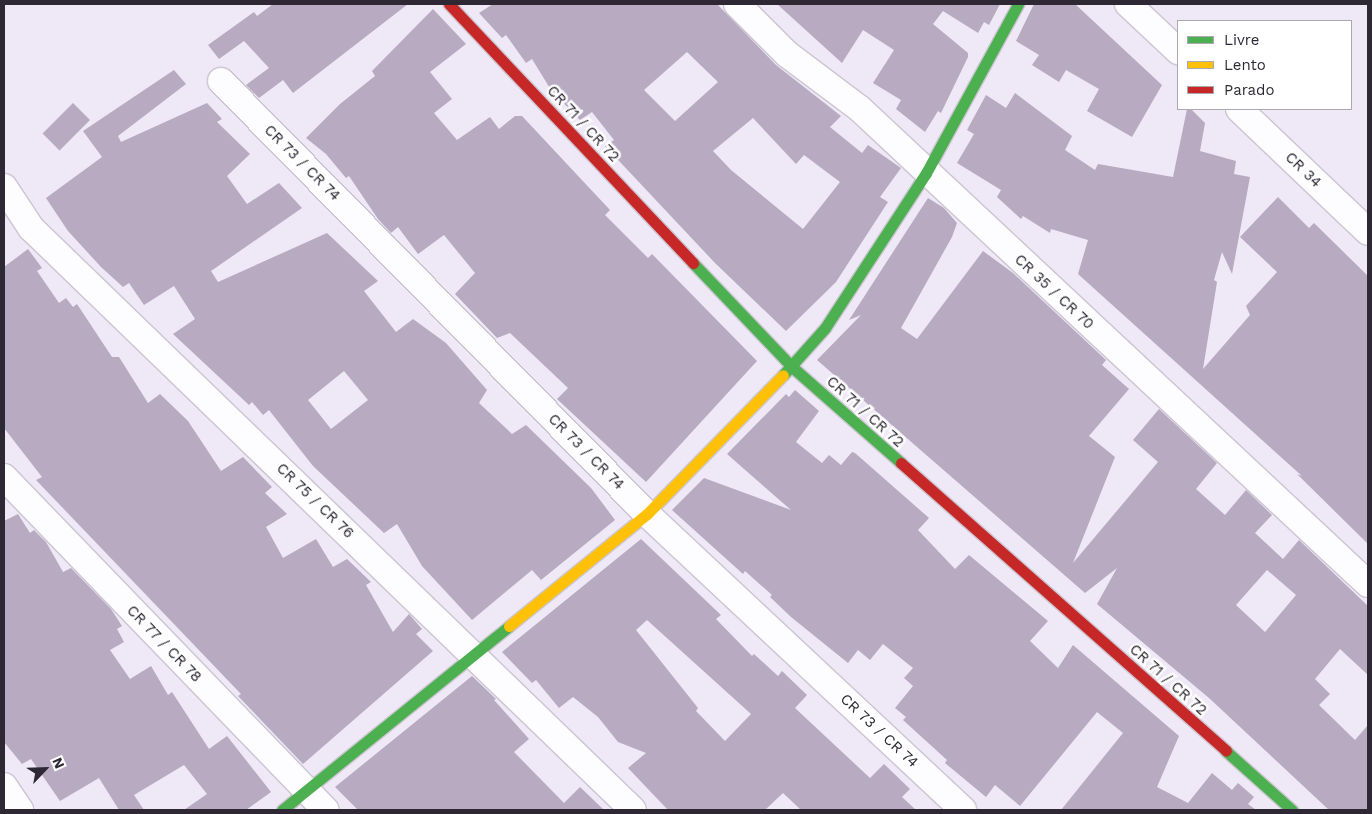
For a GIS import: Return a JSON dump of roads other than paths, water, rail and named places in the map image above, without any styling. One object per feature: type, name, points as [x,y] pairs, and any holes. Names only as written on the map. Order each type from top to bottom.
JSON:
[{"type":"street","name":"CR 71 / CR 72","points":[[449,4],[791,366],[1292,810]]},
{"type":"street","name":"CR 35 / CR 70","points":[[738,4],[787,54],[860,108],[926,173],[1368,584]]},
{"type":"street","points":[[282,810],[473,653],[647,514],[791,366],[825,328],[926,173],[1018,4]]},
{"type":"street","points":[[1128,4],[1177,50]]},
{"type":"street","name":"CR 73 / CR 74","points":[[221,81],[647,514],[963,810]]},
{"type":"street","name":"CR 34","points":[[1240,110],[1368,232]]},
{"type":"street","name":"CR 75 / CR 76","points":[[4,187],[31,228],[473,653],[633,810]]},
{"type":"street","name":"CR 77 / CR 78","points":[[4,477],[326,810]]},
{"type":"street","points":[[4,786],[20,810]]}]
